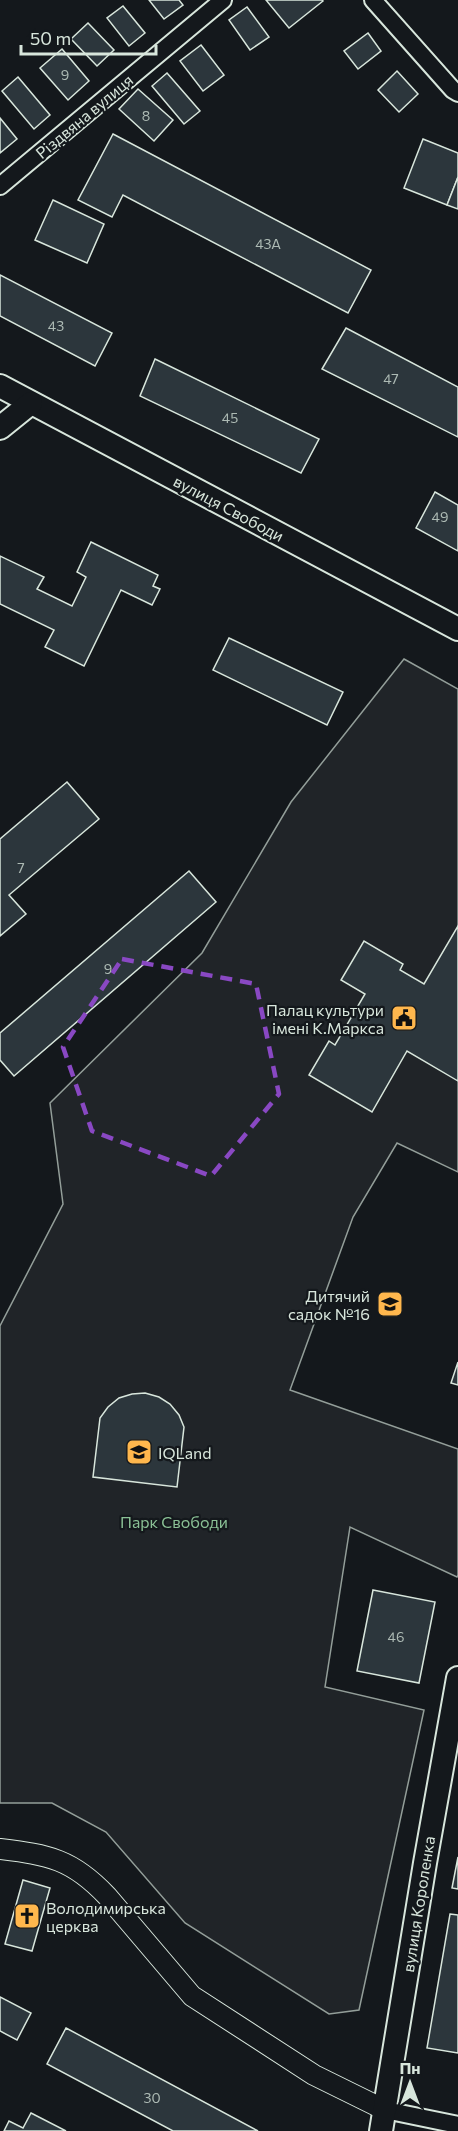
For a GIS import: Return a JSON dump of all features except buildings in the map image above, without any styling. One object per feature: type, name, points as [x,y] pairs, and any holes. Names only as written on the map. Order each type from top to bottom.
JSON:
[{"type":"main road","name":"вулиця Свободи","points":[[0,386],[458,629]]},
{"type":"main road","points":[[0,428],[31,403]]},
{"type":"main road","name":"вулиця Короленка","points":[[383,2120],[458,1678]]},
{"type":"street","name":"Різдвяна вулиця","points":[[0,186],[223,0]]},
{"type":"street","points":[[373,0],[458,93]]},
{"type":"street","points":[[0,1849],[39,1854],[74,1866],[107,1896],[192,1996],[383,2120],[458,2126]]},
{"type":"highlighted area","points":[[122,959],[256,984],[279,1094],[211,1176],[92,1131],[63,1047]]},
{"type":"green space","name":"Парк Свободи","points":[[404,659],[458,689],[458,1172],[397,1143],[353,1217],[290,1390],[458,1449],[458,1575],[457,1577],[350,1527],[325,1687],[424,1710],[359,2010],[329,2014],[185,1923],[106,1832],[52,1803],[0,1803],[0,1326],[63,1204],[50,1103],[202,953],[291,802]]},
{"type":"place","name":"Палац культури імені К.Маркса","points":[[404,1018]]},
{"type":"place","name":"Дитячий садок №16","points":[[390,1304]]},
{"type":"place","name":"IQLand","points":[[139,1452]]},
{"type":"place","name":"Володимирська церква","points":[[27,1916]]}]
